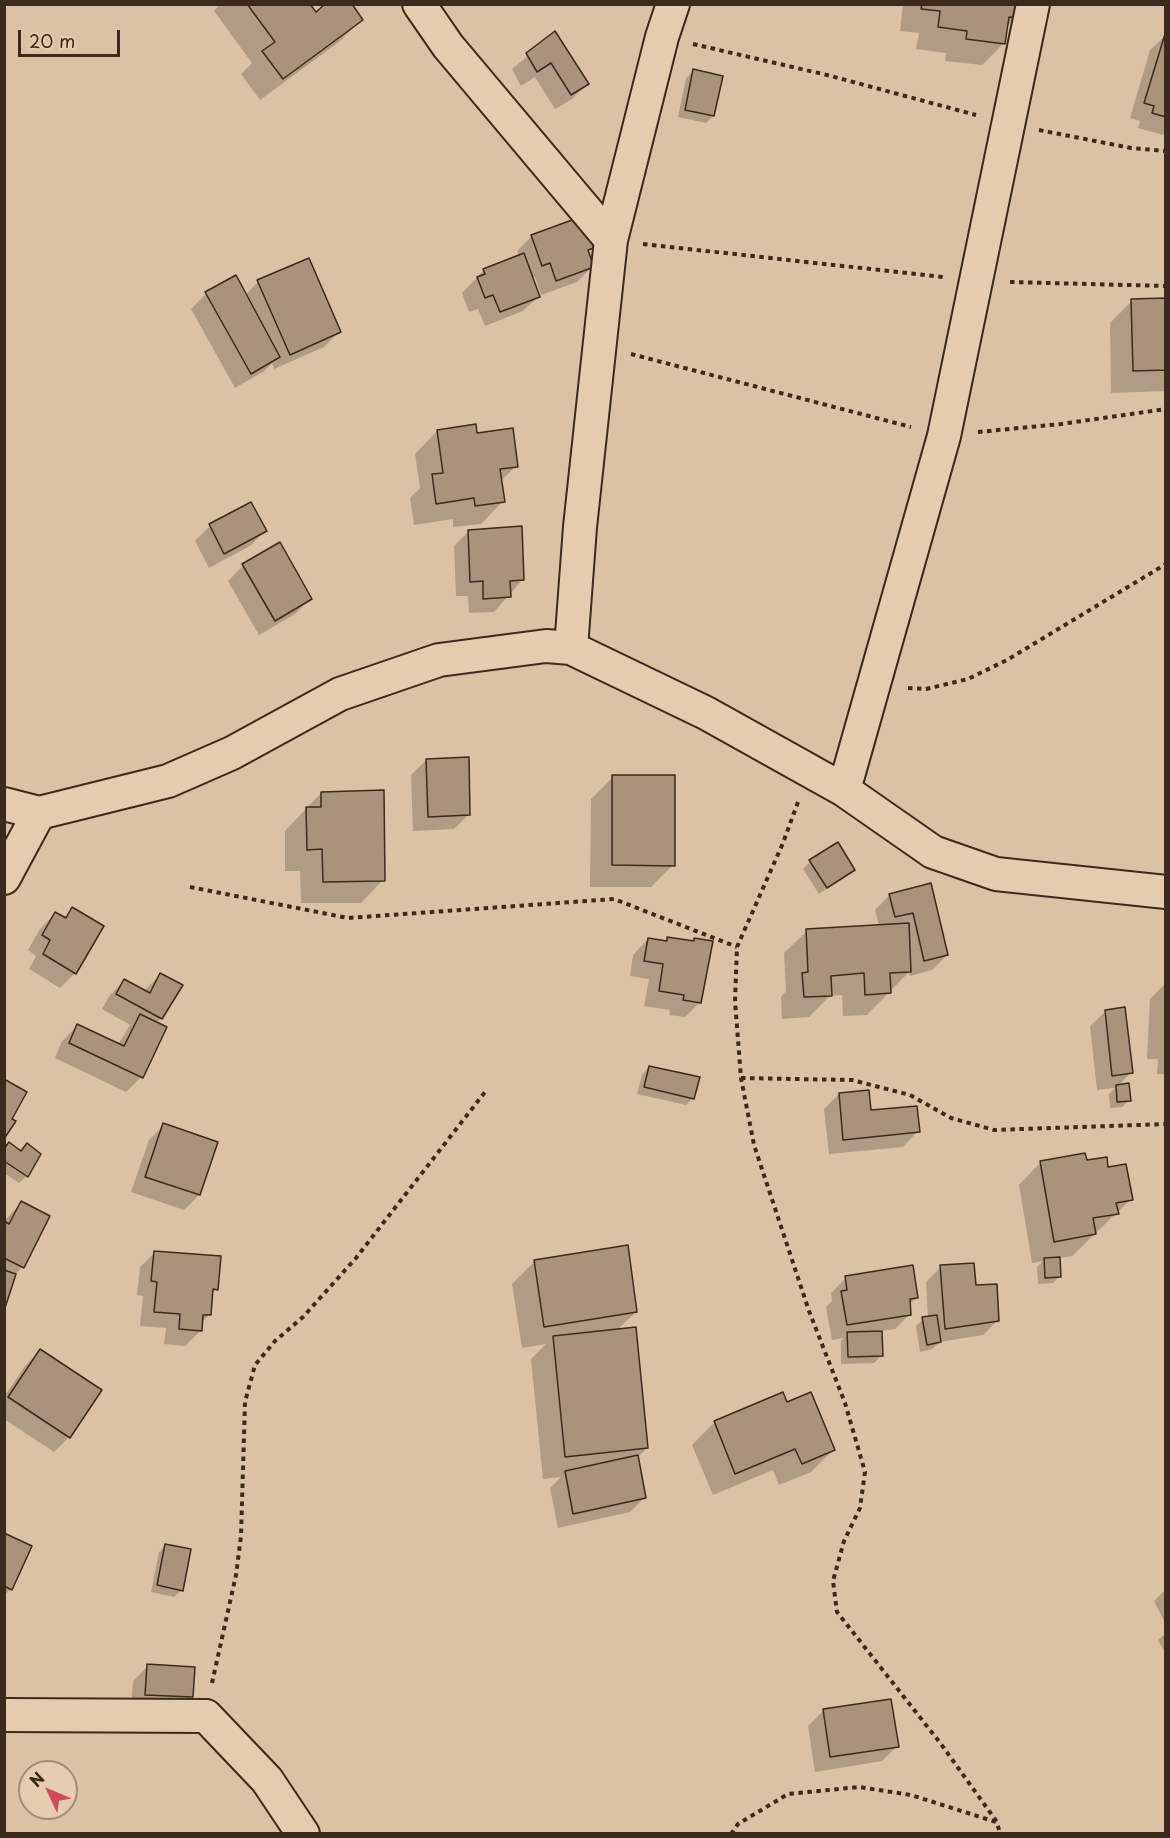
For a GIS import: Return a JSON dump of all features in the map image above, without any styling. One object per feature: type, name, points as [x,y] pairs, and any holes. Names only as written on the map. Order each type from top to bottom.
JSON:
[{"type":"street","points":[[419,4],[448,46],[611,240]]},
{"type":"street","points":[[571,648],[580,527],[611,240],[662,37],[673,4]]},
{"type":"street","points":[[844,790],[876,685],[944,435],[1033,4]]},
{"type":"street","points":[[4,804],[39,813],[168,781],[232,753],[340,694],[439,660],[546,646],[571,648],[706,714],[844,790],[933,852],[996,874],[1166,892]]},
{"type":"street","points":[[4,878],[39,813]]},
{"type":"street","points":[[4,1715],[206,1716],[267,1780],[303,1833]]},
{"type":"path","points":[[662,37],[827,75],[1007,123],[1131,148],[1166,151]]},
{"type":"path","points":[[611,240],[977,281],[1166,286]]},
{"type":"path","points":[[598,346],[944,435],[1061,424],[1166,409]]},
{"type":"path","points":[[876,685],[926,689],[968,679],[1007,660],[1166,564]]},
{"type":"path","points":[[810,771],[783,843],[737,947],[735,1001],[741,1078],[758,1156],[810,1311],[845,1403],[865,1472],[860,1508],[844,1541],[833,1581],[837,1612],[941,1744],[997,1822],[1000,1833]]},
{"type":"path","points":[[190,887],[348,918],[614,899],[737,947]]},
{"type":"path","points":[[741,1078],[852,1080],[910,1095],[951,1118],[994,1130],[1166,1124]]},
{"type":"path","points":[[206,1716],[236,1575],[241,1536],[244,1402],[255,1365],[275,1341],[303,1317],[356,1258],[485,1092]]},
{"type":"path","points":[[731,1833],[738,1824],[788,1794],[859,1786],[911,1795],[997,1822]]},
{"type":"building","points":[[247,4],[310,4],[316,12],[325,4],[352,4],[363,20],[283,79],[262,51],[275,42]]},
{"type":"building","points":[[922,4],[1020,4],[1018,18],[1009,17],[1005,44],[966,39],[967,31],[938,27],[940,11],[921,9]]},
{"type":"building","points":[[555,31],[589,84],[571,95],[551,63],[537,72],[526,53]]},
{"type":"building","points":[[1165,34],[1166,117],[1152,113],[1154,106],[1144,103]]},
{"type":"building","points":[[693,69],[723,76],[714,116],[685,110]]},
{"type":"building","points":[[583,216],[594,248],[588,250],[594,267],[556,281],[550,263],[542,266],[531,235]]},
{"type":"building","points":[[524,253],[540,297],[500,312],[493,295],[485,298],[477,277],[485,274],[483,269]]},
{"type":"building","points":[[309,258],[341,332],[290,355],[257,280]]},
{"type":"building","points":[[236,275],[280,357],[251,374],[205,292]]},
{"type":"building","points":[[1166,298],[1166,370],[1133,371],[1131,299]]},
{"type":"building","points":[[476,424],[477,433],[513,428],[518,467],[500,469],[505,502],[475,506],[474,498],[436,504],[432,474],[443,473],[437,430]]},
{"type":"building","points":[[251,502],[267,531],[224,554],[209,524]]},
{"type":"building","points":[[522,526],[524,580],[510,581],[511,597],[483,599],[483,581],[470,582],[468,530]]},
{"type":"building","points":[[280,542],[312,599],[275,621],[242,564]]},
{"type":"building","points":[[469,757],[470,815],[428,817],[426,759]]},
{"type":"building","points":[[612,775],[675,775],[675,866],[612,865]]},
{"type":"building","points":[[384,790],[385,881],[323,882],[322,849],[307,850],[306,807],[321,807],[321,792]]},
{"type":"building","points":[[838,842],[855,870],[827,888],[809,860]]},
{"type":"building","points":[[931,883],[948,955],[924,961],[913,913],[895,917],[889,894]]},
{"type":"building","points":[[72,907],[104,926],[76,974],[43,954],[50,940],[42,935],[55,912],[66,918]]},
{"type":"building","points":[[909,923],[911,972],[890,973],[891,993],[865,995],[864,973],[831,976],[832,996],[804,997],[802,973],[808,972],[806,929]]},
{"type":"building","points":[[667,937],[713,941],[701,1003],[683,1000],[684,995],[659,991],[663,964],[644,961],[648,938],[667,941]]},
{"type":"building","points":[[160,973],[183,985],[162,1019],[116,994],[124,979],[150,993]]},
{"type":"building","points":[[1125,1007],[1133,1073],[1112,1076],[1105,1010]]},
{"type":"building","points":[[140,1014],[167,1027],[143,1078],[69,1043],[77,1024],[124,1046]]},
{"type":"building","points":[[649,1066],[700,1077],[694,1099],[644,1087]]},
{"type":"building","points":[[4,1079],[27,1092],[12,1119],[16,1121],[4,1139]]},
{"type":"building","points":[[1129,1083],[1131,1101],[1117,1102],[1116,1085]]},
{"type":"building","points":[[869,1090],[871,1110],[917,1106],[920,1132],[843,1140],[839,1093]]},
{"type":"building","points":[[163,1123],[218,1142],[200,1195],[145,1177]]},
{"type":"building","points":[[9,1142],[21,1151],[27,1143],[41,1154],[28,1177],[4,1161],[4,1149]]},
{"type":"building","points":[[1085,1153],[1087,1160],[1107,1157],[1108,1167],[1126,1164],[1133,1200],[1116,1203],[1119,1214],[1093,1218],[1096,1234],[1054,1242],[1040,1161]]},
{"type":"building","points":[[21,1201],[50,1216],[24,1268],[4,1258],[4,1221],[9,1224]]},
{"type":"building","points":[[628,1245],[637,1312],[544,1327],[534,1260]]},
{"type":"building","points":[[154,1251],[221,1256],[218,1290],[213,1289],[211,1315],[203,1315],[202,1331],[179,1329],[180,1314],[154,1312],[157,1282],[151,1281]]},
{"type":"building","points":[[1060,1257],[1061,1277],[1045,1278],[1044,1258]]},
{"type":"building","points":[[974,1263],[976,1285],[997,1284],[999,1321],[945,1329],[940,1265]]},
{"type":"building","points":[[913,1265],[918,1298],[910,1299],[911,1315],[847,1325],[841,1291],[847,1290],[845,1276]]},
{"type":"building","points":[[4,1270],[16,1274],[4,1311]]},
{"type":"building","points":[[937,1315],[941,1342],[927,1345],[922,1317]]},
{"type":"building","points":[[636,1327],[648,1448],[565,1457],[553,1336]]},
{"type":"building","points":[[882,1331],[883,1356],[848,1357],[847,1332]]},
{"type":"building","points":[[40,1349],[102,1390],[70,1438],[8,1397]]},
{"type":"building","points":[[783,1392],[787,1402],[811,1392],[835,1450],[802,1464],[795,1449],[735,1474],[714,1421]]},
{"type":"building","points":[[638,1455],[646,1498],[573,1514],[565,1471]]},
{"type":"building","points":[[4,1533],[32,1546],[12,1590],[4,1586]]},
{"type":"building","points":[[165,1544],[191,1549],[183,1591],[157,1585]]},
{"type":"building","points":[[147,1664],[195,1667],[193,1697],[145,1695]]},
{"type":"building","points":[[891,1699],[899,1747],[830,1757],[823,1709]]}]
